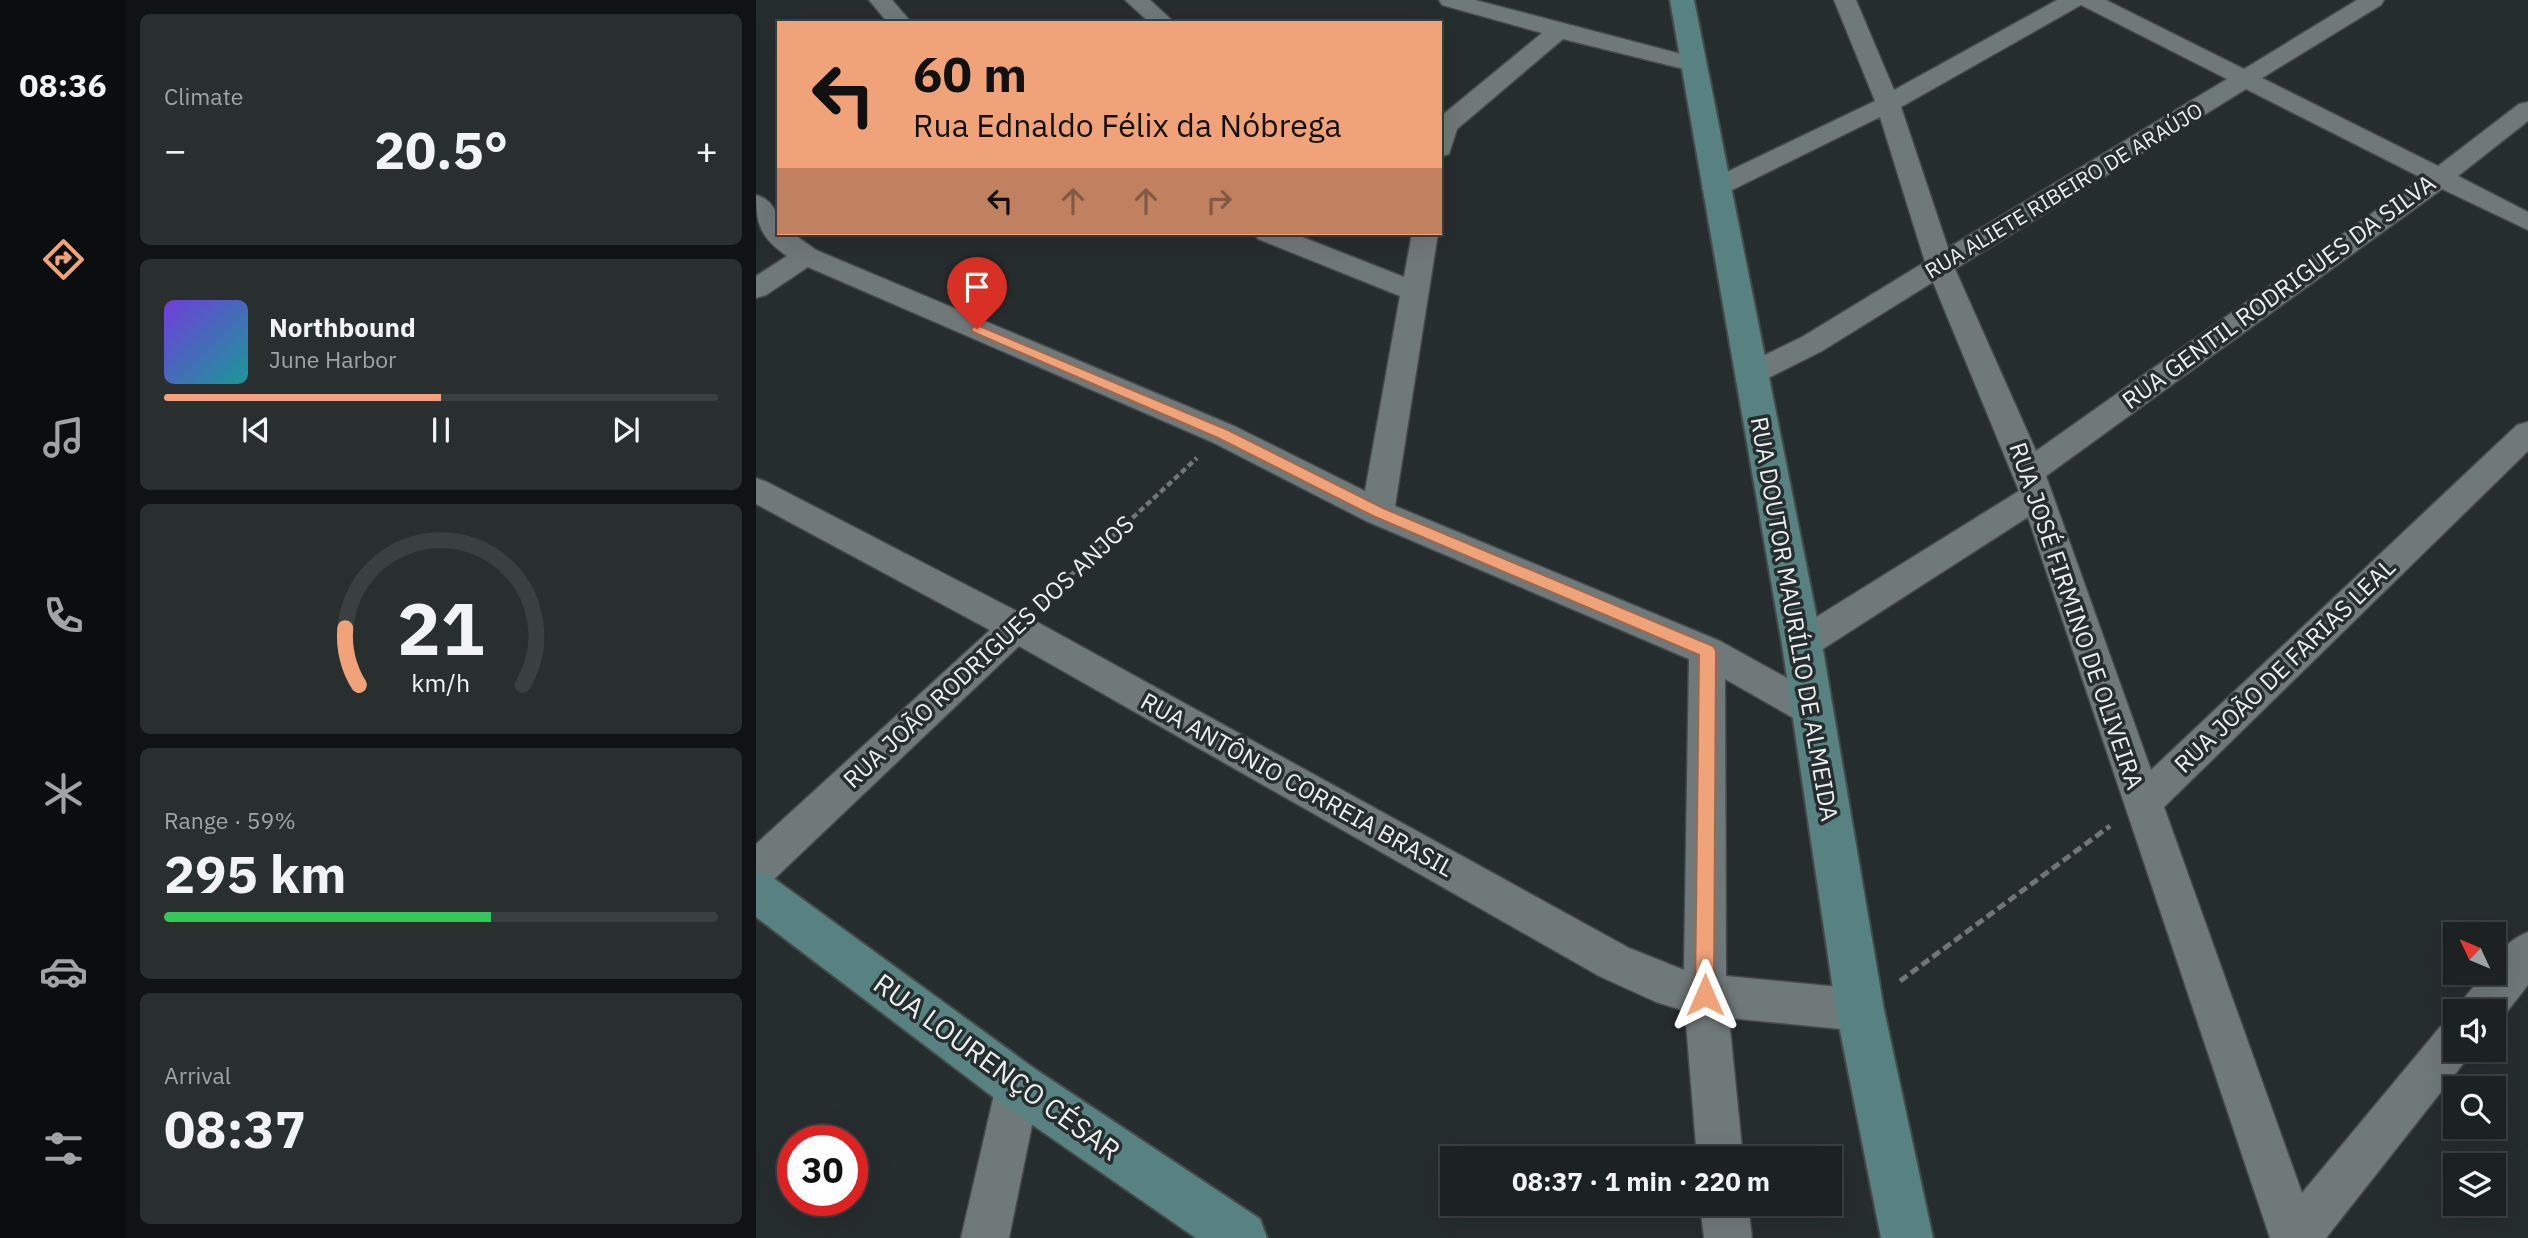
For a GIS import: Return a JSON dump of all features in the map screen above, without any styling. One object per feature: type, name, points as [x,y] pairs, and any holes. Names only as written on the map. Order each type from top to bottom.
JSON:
[{"type":"main road","name":"RUA DOUTOR MAURÍLIO DE ALMEIDA","points":[[1682,0],[1802,644],[1810,709],[1860,1010],[1907,1238]]},
{"type":"main road","name":"RUA LOURENÇO CÉSAR","points":[[756,891],[1018,1086],[1241,1238]]},
{"type":"street","points":[[880,0],[899,21]]},
{"type":"street","points":[[1136,0],[1162,21]]},
{"type":"street","points":[[1450,0],[1559,31],[1692,64]]},
{"type":"street","name":"RUA JOSÉ FIRMINO DE OLIVEIRA","points":[[1845,0],[1888,104],[1940,266],[2033,483],[2295,1238]]},
{"type":"street","points":[[1715,188],[1888,104],[2073,0]]},
{"type":"street","points":[[2089,0],[2528,222]]},
{"type":"street","name":"RUA ALIETE RIBEIRO DE ARAÚJO","points":[[1751,374],[1812,344],[2245,81],[2373,0]]},
{"type":"street","points":[[1442,133],[1559,31]]},
{"type":"street","name":"RUA GENTIL RODRIGUES DA SILVA","points":[[1802,644],[2033,483],[2528,109]]},
{"type":"street","points":[[756,203],[777,231]]},
{"type":"street","points":[[780,235],[785,242],[806,256],[1223,434],[1378,512],[1707,651],[1810,709]]},
{"type":"street","points":[[1273,235],[1416,292]]},
{"type":"street","points":[[1378,512],[1424,235]]},
{"type":"street","points":[[756,289],[806,256]]},
{"type":"street","name":"RUA JOÃO DE FARIAS LEAL","points":[[2142,803],[2528,433]]},
{"type":"street","name":"RUA ANTÔNIO CORREIA BRASIL","points":[[756,490],[1016,627],[1614,962],[1671,988],[1705,995],[1860,1010]]},
{"type":"street","name":"RUA JOÃO RODRIGUES DOS ANJOS","points":[[756,870],[1016,627]]},
{"type":"street","points":[[1707,651],[1705,995],[1719,1146]]},
{"type":"street","points":[[2490,999],[2528,952]]},
{"type":"street","points":[[2295,1238],[2443,1057]]},
{"type":"street","points":[[985,1238],[1018,1086]]},
{"type":"street","points":[[1725,1216],[1728,1238]]},
{"type":"path","name":"RUA JOÃO RODRIGUES DOS ANJOS","points":[[1016,627],[1223,434]]},
{"type":"path","points":[[1860,1010],[2142,803]]},
{"type":"route","points":[[977,329],[1223,434],[1378,512],[1707,651],[1705,995]]}]
